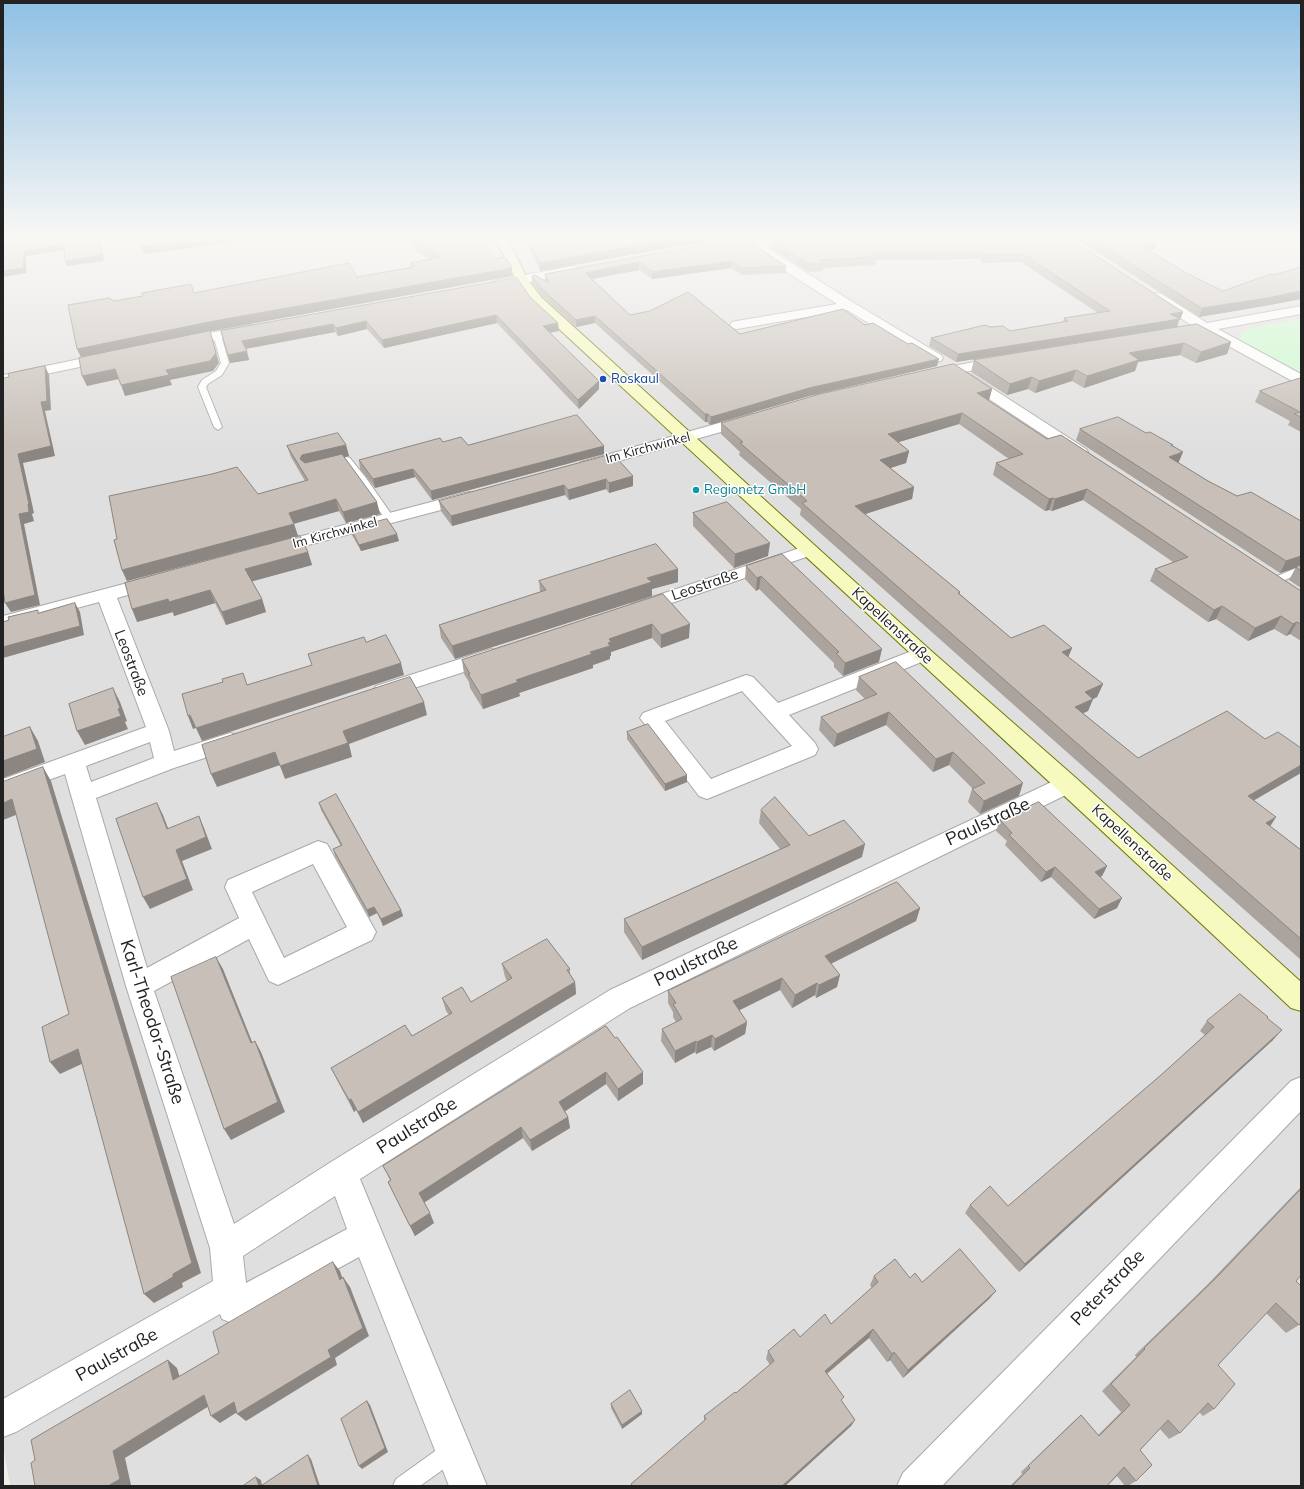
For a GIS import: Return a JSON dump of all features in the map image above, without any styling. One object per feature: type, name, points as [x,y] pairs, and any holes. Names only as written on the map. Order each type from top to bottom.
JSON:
[{"type":"street","name":"Kapellenstraße","points":[[545,307],[922,654],[1068,784],[1301,1000]]},
{"type":"street","points":[[737,325],[840,307]]},
{"type":"street","points":[[851,307],[954,369],[1094,462]]},
{"type":"street","points":[[1174,307],[1206,328],[1301,380]]},
{"type":"street","points":[[1158,336],[1301,310]]},
{"type":"street","points":[[173,343],[263,327]]},
{"type":"street","points":[[3,379],[122,354]]},
{"type":"street","points":[[915,378],[954,369],[1017,359]]},
{"type":"street","name":"Im Kirchwinkel","points":[[570,469],[687,438],[769,413]]},
{"type":"street","name":"Im Kirchwinkel","points":[[259,553],[487,492]]},
{"type":"street","name":"Leostraße","points":[[621,614],[809,550]]},
{"type":"street","points":[[1260,572],[1280,585]]},
{"type":"street","points":[[3,622],[167,578]]},
{"type":"street","name":"Leostraße","points":[[106,595],[158,731],[166,762]]},
{"type":"street","points":[[363,697],[507,651]]},
{"type":"street","points":[[774,713],[922,654]]},
{"type":"street","points":[[746,682],[774,713],[807,749],[707,790],[651,718],[746,682]]},
{"type":"street","points":[[3,788],[158,731]]},
{"type":"street","points":[[73,762],[82,794],[166,762],[250,734]]},
{"type":"street","name":"Paulstraße","points":[[226,1248],[342,1172],[620,999],[1068,784]]},
{"type":"street","name":"Karl-Theodor-Straße","points":[[82,794],[140,986],[226,1248]]},
{"type":"street","points":[[318,851],[362,932],[278,973],[254,923],[237,887],[318,851]]},
{"type":"street","points":[[140,986],[254,923]]},
{"type":"street","name":"Peterstraße","points":[[916,1486],[1301,1091]]},
{"type":"street","points":[[342,1172],[366,1236],[468,1486]]},
{"type":"street","points":[[226,1248],[230,1290],[234,1307],[366,1236]]},
{"type":"street","name":"Paulstraße","points":[[3,1419],[230,1290]]},
{"type":"lane","points":[[217,335],[225,362],[218,373],[205,382],[202,387],[218,427]]},
{"type":"lane","points":[[321,467],[347,460],[364,480],[388,518]]},
{"type":"lane","points":[[1280,585],[1301,569]]},
{"type":"lane","points":[[403,1486],[453,1451]]},
{"type":"shaded area","points":[[3,307],[1301,307],[1301,1486],[10,1486],[3,1446]]},
{"type":"green space","points":[[1301,319],[1301,373],[1238,341],[1242,333],[1251,328]]},
{"type":"building","points":[[69,307],[290,307],[214,321],[77,349]]},
{"type":"building","points":[[352,307],[541,307],[558,323],[543,326],[599,381],[578,400],[496,315],[382,340],[366,321],[336,328],[333,324],[242,341],[247,351],[228,355],[221,331]]},
{"type":"building","points":[[562,307],[622,307],[630,315],[650,311],[657,307],[707,307],[740,334],[843,309],[865,325],[873,323],[908,344],[912,343],[939,359],[809,388],[711,417],[708,414],[705,414],[595,316],[576,320]]},
{"type":"building","points":[[1105,307],[1176,307],[1183,312],[1170,314],[1180,319],[958,354],[931,338],[985,325],[990,327],[1003,326],[1010,331],[1068,321],[1064,318],[1110,311]]},
{"type":"building","points":[[1197,324],[1231,342],[1201,352],[1184,343],[1129,353],[1139,360],[1087,376],[1076,370],[1039,381],[1032,377],[1010,384],[974,360]]},
{"type":"building","points":[[210,331],[216,353],[210,361],[166,370],[169,375],[121,385],[115,369],[82,376],[79,358]]},
{"type":"building","points":[[954,364],[992,389],[977,393],[1047,439],[1061,435],[1301,591],[1301,624],[1297,622],[1293,624],[1281,616],[1255,628],[1222,606],[1214,610],[1155,569],[1188,557],[1087,489],[1055,499],[1049,499],[996,463],[1023,454],[962,413],[888,434],[909,451],[880,460],[914,487],[855,506],[960,592],[958,593],[1011,638],[1044,625],[1072,648],[1062,652],[1103,684],[1085,692],[1093,699],[1075,707],[1138,758],[1227,711],[1265,739],[1278,732],[1301,748],[1301,765],[1248,796],[1276,817],[1266,823],[1301,850],[1301,939],[802,503],[807,501],[740,443],[743,442],[721,423],[820,394]]},
{"type":"building","points":[[45,366],[47,401],[41,402],[51,446],[18,454],[29,504],[29,512],[19,514],[35,595],[5,603],[3,589],[3,378],[9,377],[8,374]]},
{"type":"building","points":[[1300,378],[1301,417],[1294,414],[1300,412],[1260,391]]},
{"type":"building","points":[[577,415],[604,446],[431,491],[413,469],[373,479],[359,460],[440,438],[443,442],[461,437],[468,445]]},
{"type":"building","points":[[1118,417],[1146,433],[1150,432],[1183,452],[1169,457],[1208,481],[1237,496],[1251,492],[1301,521],[1301,556],[1286,561],[1080,429]]},
{"type":"building","points":[[338,433],[346,445],[302,455],[300,459],[305,463],[342,454],[377,502],[343,512],[336,499],[289,513],[294,524],[122,570],[114,540],[117,539],[109,496],[212,474],[237,467],[258,494],[308,480],[287,446]]},
{"type":"building","points":[[613,454],[633,476],[609,483],[606,479],[568,490],[564,485],[451,516],[439,501]]},
{"type":"building","points":[[727,502],[770,543],[735,554],[693,513]]},
{"type":"building","points":[[387,519],[397,534],[359,545],[351,529]]},
{"type":"building","points":[[300,536],[308,552],[245,569],[262,599],[222,612],[210,590],[169,602],[168,599],[132,609],[125,583]]},
{"type":"building","points":[[656,544],[678,569],[647,578],[652,582],[452,646],[439,625],[546,590],[539,581]]},
{"type":"building","points":[[782,554],[882,649],[845,663],[836,653],[839,652],[761,576],[757,578],[746,566]]},
{"type":"building","points":[[1301,565],[1301,571],[1296,567]]},
{"type":"building","points":[[663,594],[690,624],[661,635],[652,624],[609,639],[611,642],[608,643],[610,646],[590,652],[592,654],[516,680],[518,682],[481,695],[468,674],[470,674],[462,660]]},
{"type":"building","points":[[75,603],[80,626],[3,647],[3,622],[9,620],[8,617],[38,610],[38,613]]},
{"type":"building","points":[[386,635],[401,663],[196,728],[190,715],[188,716],[182,694],[223,682],[222,679],[243,673],[247,685],[312,665],[308,654],[364,637],[366,642]]},
{"type":"building","points":[[896,662],[1023,783],[984,801],[972,789],[985,783],[953,752],[936,759],[889,712],[837,734],[821,717],[877,694],[859,677]]},
{"type":"building","points":[[410,677],[424,702],[343,731],[348,743],[280,766],[275,752],[211,774],[202,745]]},
{"type":"building","points":[[113,688],[120,708],[118,709],[121,716],[77,731],[69,704]]},
{"type":"building","points":[[648,724],[687,775],[665,784],[627,732]]},
{"type":"building","points":[[30,727],[37,749],[3,761],[3,737]]},
{"type":"building","points":[[43,767],[192,1263],[173,1274],[173,1277],[144,1294],[78,1049],[50,1062],[42,1027],[69,1014],[12,799],[3,803],[3,782]]},
{"type":"building","points":[[336,794],[401,910],[381,919],[374,907],[367,910],[333,849],[342,845],[319,803]]},
{"type":"building","points":[[775,797],[809,836],[844,820],[865,844],[642,947],[624,919],[790,845],[761,810]]},
{"type":"building","points":[[1039,802],[1107,866],[1095,872],[1122,898],[1099,909],[1055,867],[1046,872],[1009,835],[1012,833],[1000,820]]},
{"type":"building","points":[[157,803],[167,829],[199,816],[206,837],[176,850],[187,879],[143,897],[116,819]]},
{"type":"building","points":[[897,882],[920,908],[825,956],[840,975],[819,985],[817,983],[795,995],[782,978],[733,1001],[747,1022],[715,1039],[712,1035],[675,1051],[662,1029],[682,1019],[673,1004],[676,1003],[668,991]]},
{"type":"building","points":[[547,939],[570,969],[567,970],[575,982],[358,1112],[351,1099],[349,1100],[331,1068],[405,1025],[412,1036],[452,1013],[442,998],[462,987],[471,1002],[512,978],[502,964]]},
{"type":"building","points":[[216,957],[251,1043],[255,1041],[278,1102],[224,1129],[171,977]]},
{"type":"building","points":[[1240,994],[1282,1030],[1025,1264],[970,1205],[990,1186],[1008,1206],[1161,1075],[1214,1027],[1207,1021]]},
{"type":"building","points":[[606,1026],[615,1038],[617,1037],[643,1072],[618,1089],[606,1072],[559,1102],[568,1117],[530,1140],[521,1127],[419,1193],[430,1213],[410,1226],[388,1182],[391,1180],[383,1166]]},
{"type":"building","points":[[1301,1189],[1301,1275],[1296,1281],[1301,1286],[1301,1322],[1299,1325],[1276,1303],[1218,1365],[1235,1384],[1214,1409],[1208,1403],[1180,1433],[1168,1420],[1140,1450],[1152,1465],[1136,1481],[1124,1467],[1107,1486],[1012,1486],[1030,1468],[1028,1466],[1081,1415],[1099,1436],[1130,1405],[1111,1384],[1145,1349],[1144,1348],[1218,1276]]},
{"type":"building","points":[[960,1249],[996,1291],[908,1370],[894,1352],[892,1354],[873,1329],[825,1371],[844,1397],[841,1400],[855,1420],[782,1486],[632,1486],[631,1484],[706,1419],[704,1416],[735,1392],[736,1393],[774,1361],[768,1351],[794,1329],[800,1337],[825,1314],[831,1324],[878,1282],[874,1276],[895,1259],[910,1278],[915,1273],[922,1282]]},
{"type":"building","points":[[333,1262],[340,1280],[343,1277],[363,1328],[328,1350],[331,1357],[237,1414],[234,1402],[211,1416],[204,1395],[113,1451],[120,1479],[108,1486],[35,1486],[31,1463],[35,1460],[31,1440],[168,1360],[173,1380],[197,1366],[219,1353],[213,1332]]},
{"type":"building","points":[[630,1390],[642,1411],[622,1425],[611,1404]]},
{"type":"building","points":[[367,1401],[385,1448],[359,1466],[341,1419]]},
{"type":"building","points":[[308,1455],[318,1486],[261,1486]]},
{"type":"building","points":[[256,1477],[259,1486],[243,1486]]},
{"type":"place","name":"Roskaul","points":[[603,379]]},
{"type":"place","name":"Regionetz GmbH","points":[[696,490]]}]
